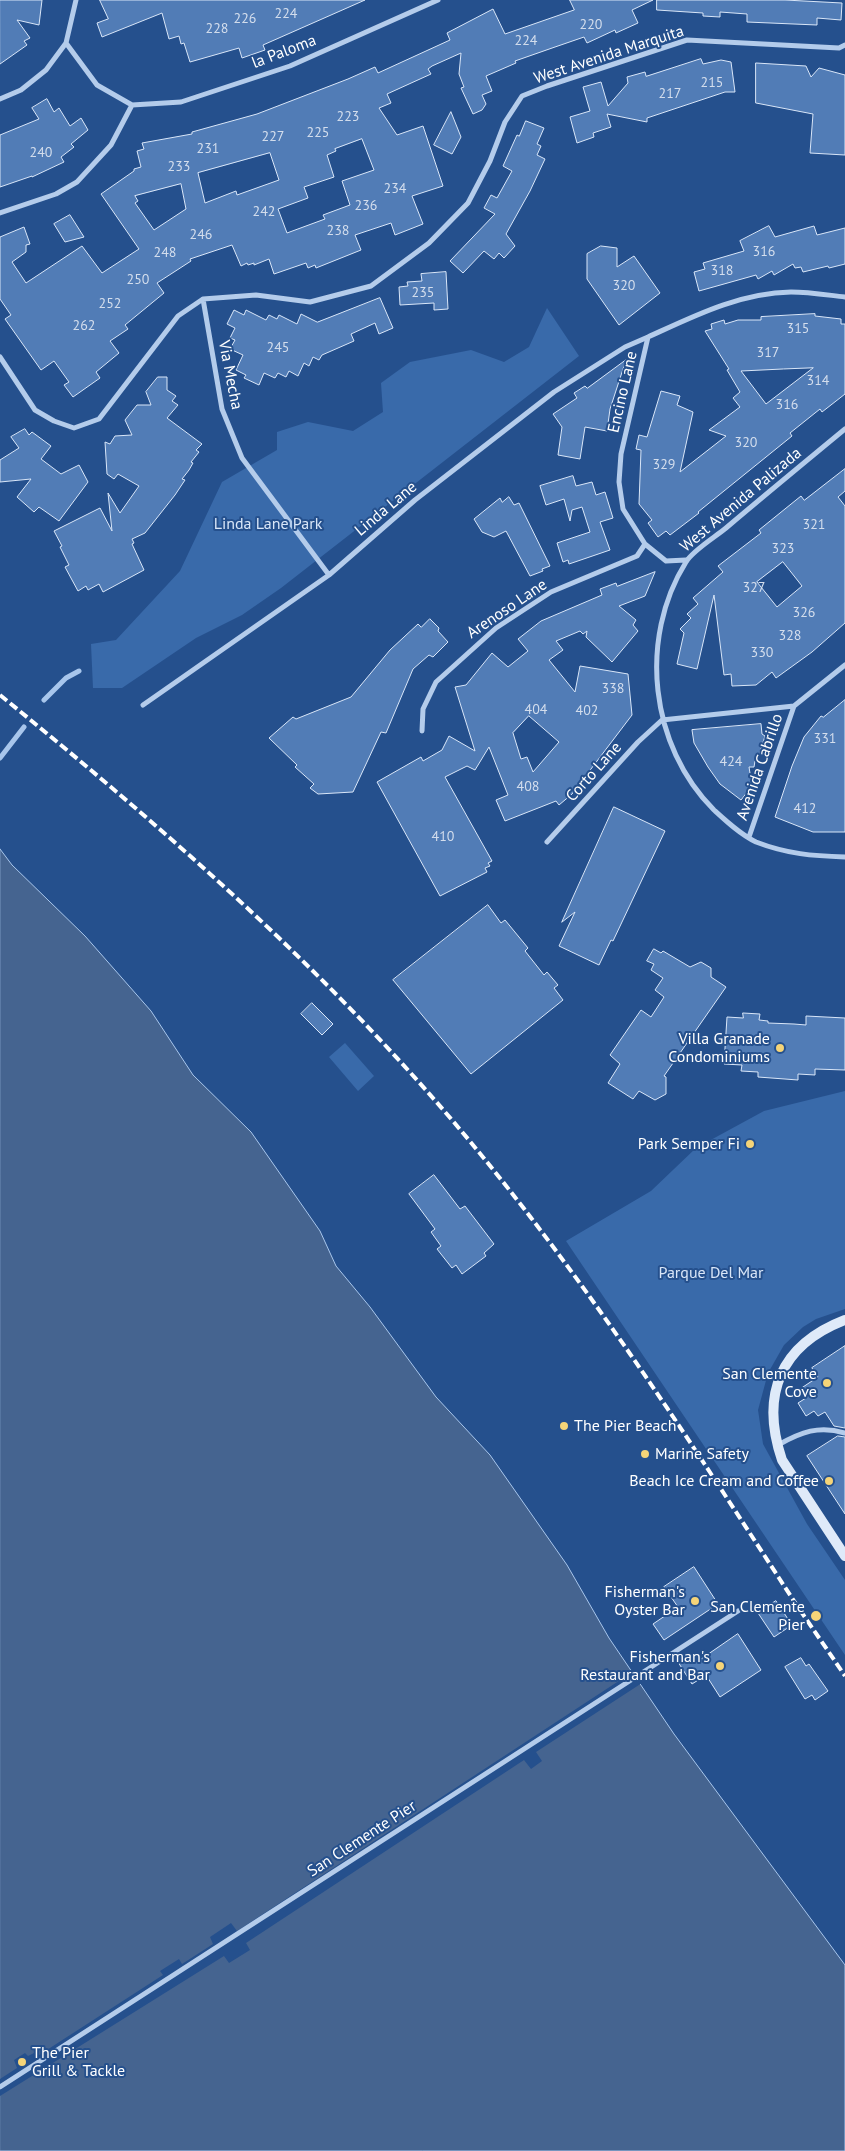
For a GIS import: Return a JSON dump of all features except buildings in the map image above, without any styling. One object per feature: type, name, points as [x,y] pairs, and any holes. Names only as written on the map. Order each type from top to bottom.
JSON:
[{"type":"main road","points":[[845,1320],[825,1328],[801,1345],[786,1365],[775,1390],[773,1420],[777,1445],[782,1460],[845,1556]]},
{"type":"street","points":[[0,99],[21,90],[46,70],[66,42],[76,0]]},
{"type":"street","name":"la Paloma","points":[[132,105],[181,102],[290,66],[438,0]]},
{"type":"street","name":"West Avenida Marquita","points":[[0,357],[35,410],[54,421],[74,428],[98,419],[178,316],[203,299],[256,295],[310,302],[371,286],[429,243],[468,203],[490,161],[505,122],[522,96],[546,86],[687,40],[840,48],[845,45]]},
{"type":"street","points":[[0,213],[56,194],[77,182],[110,145],[132,105],[97,85],[66,42]]},
{"type":"street","name":"Encino Lane","points":[[686,560],[666,561],[644,544],[623,508],[619,482],[622,454],[648,337],[720,305],[754,296],[791,292],[845,297]]},
{"type":"street","name":"Via Mecha","points":[[203,299],[222,409],[242,458],[329,575]]},
{"type":"street","name":"Linda Lane","points":[[143,705],[329,575],[415,500],[554,392],[625,347],[648,337]]},
{"type":"street","name":"West Avenida Palizada","points":[[845,429],[686,560],[671,593],[658,635],[656,688],[662,720],[679,761],[702,798],[725,820],[755,841],[801,856],[845,857]]},
{"type":"street","name":"Arenoso Lane","points":[[422,731],[423,709],[436,682],[488,634],[551,592],[637,556],[644,544]]},
{"type":"street","name":"Avenida Cabrillo","points":[[749,837],[794,706],[845,665]]},
{"type":"street","name":"Avenida Cabrillo","points":[[662,720],[794,706]]},
{"type":"street","name":"Corto Lane","points":[[547,842],[638,742],[662,720]]},
{"type":"street","points":[[777,1445],[794,1436],[817,1429],[845,1433]]},
{"type":"street","name":"San Clemente Pier","points":[[0,2087],[738,1611]]},
{"type":"green space","name":"Linda Lane Park","points":[[547,308],[579,356],[281,588],[242,615],[196,638],[122,688],[93,688],[91,644],[116,640],[180,571],[222,482],[277,450],[277,432],[308,422],[353,431],[383,412],[381,383],[410,362],[471,350],[504,362],[529,347]]},
{"type":"green space","points":[[345,1043],[374,1076],[358,1091],[329,1057]]},
{"type":"green space","name":"Parque Del Mar","points":[[845,1091],[845,1309],[816,1319],[803,1327],[784,1345],[768,1373],[758,1410],[763,1444],[807,1524],[845,1580],[845,1655],[566,1241],[651,1191],[696,1148],[764,1111]]},
{"type":"shaded area","points":[[0,849],[12,865],[85,936],[151,1011],[193,1075],[251,1132],[320,1231],[336,1266],[370,1307],[436,1397],[490,1455],[567,1565],[609,1638],[674,1734],[845,1965],[845,2151],[0,2151]]},
{"type":"pier","points":[[634,1671],[642,1683],[536,1752],[542,1761],[531,1769],[524,1760],[246,1943],[250,1950],[229,1963],[224,1956],[0,2096],[0,2079],[17,2068],[14,2060],[25,2053],[28,2056],[34,2053],[36,2057],[163,1975],[160,1971],[179,1959],[182,1964],[213,1944],[210,1937],[231,1923],[237,1931]]},
{"type":"waterway","points":[[44,700],[66,678],[79,671]]},
{"type":"waterway","points":[[0,758],[24,727]]},
{"type":"railway","points":[[0,695],[120,794],[236,897],[347,1005],[452,1120],[540,1230],[623,1344],[845,1676]]},
{"type":"place","name":"Villa Granade Condominiums","points":[[780,1048]]},
{"type":"place","name":"Park Semper Fi","points":[[750,1144]]},
{"type":"place","name":"San Clemente Cove","points":[[827,1383]]},
{"type":"place","name":"The Pier Beach","points":[[564,1426]]},
{"type":"place","name":"Marine Safety","points":[[645,1454]]},
{"type":"place","name":"Beach Ice Cream and Coffee","points":[[829,1481]]},
{"type":"place","name":"Fisherman's Oyster Bar","points":[[695,1601]]},
{"type":"place","name":"San Clemente Pier","points":[[816,1616]]},
{"type":"place","name":"Fisherman's Restaurant and Bar","points":[[720,1666]]},
{"type":"place","name":"The Pier Grill & Tackle","points":[[22,2062]]}]
